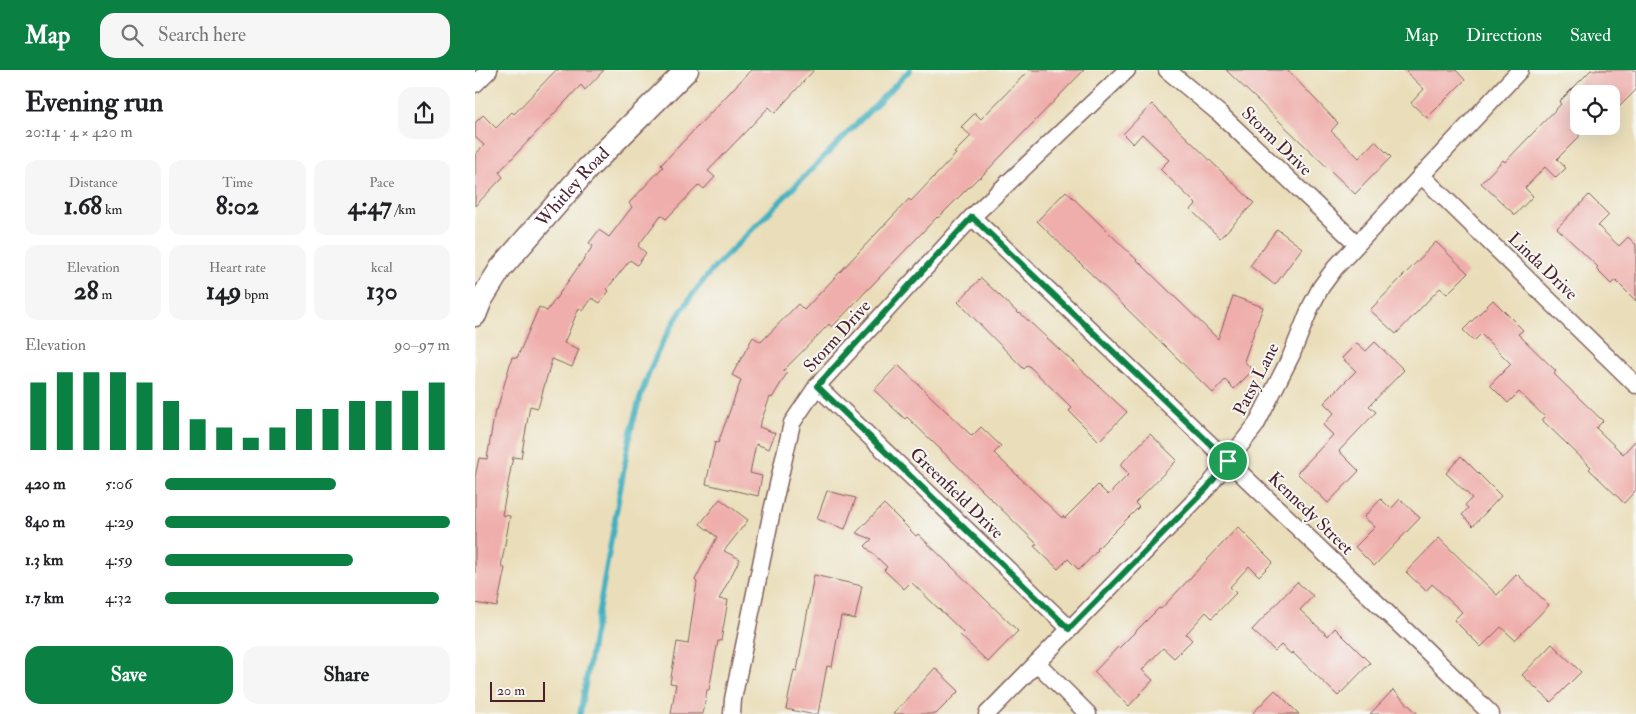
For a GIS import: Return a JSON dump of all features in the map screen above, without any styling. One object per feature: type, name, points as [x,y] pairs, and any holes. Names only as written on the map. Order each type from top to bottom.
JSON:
[{"type":"street","points":[[475,84],[489,70]]},
{"type":"street","name":"Whitley Road","points":[[475,315],[481,300],[501,268],[588,168],[687,70]]},
{"type":"street","name":"Storm Drive","points":[[732,714],[733,699],[792,423],[817,386],[972,217],[1127,70]]},
{"type":"street","name":"Storm Drive","points":[[1167,70],[1220,114],[1357,244]]},
{"type":"street","name":"Patsy Lane","points":[[987,714],[1207,488],[1256,425],[1291,356],[1311,306],[1321,287],[1335,268],[1515,72]]},
{"type":"street","name":"Linda Drive","points":[[1421,175],[1636,385]]},
{"type":"street","name":"Kennedy Street","points":[[972,217],[1491,714]]},
{"type":"street","name":"Greenfield Drive","points":[[817,386],[1069,629]]},
{"type":"street","points":[[1037,663],[1089,714]]},
{"type":"building","points":[[556,70],[604,70],[585,90],[581,85],[499,172],[503,177],[475,206],[475,155],[484,145],[475,137],[475,123],[483,115],[496,128],[512,112],[514,114]]},
{"type":"building","points":[[751,70],[814,70],[775,113],[769,107],[708,171],[715,177],[704,189],[699,185],[666,219],[661,215],[638,246],[646,253],[637,265],[630,260],[607,289],[609,291],[600,303],[592,298],[583,311],[579,308],[564,343],[579,349],[572,367],[552,359],[538,408],[530,406],[521,458],[513,457],[502,515],[510,516],[501,567],[505,568],[497,607],[475,603],[475,477],[479,458],[487,459],[495,410],[497,410],[512,357],[517,358],[539,307],[547,311],[593,246],[589,243],[599,230],[609,237],[632,207],[629,203],[663,167],[661,165]]},
{"type":"building","points":[[1029,70],[1084,70],[980,178],[937,217],[832,327],[829,324],[783,371],[787,373],[772,398],[770,397],[759,427],[775,433],[769,449],[756,444],[750,473],[762,476],[758,496],[706,484],[715,442],[718,443],[741,380],[732,375],[753,337],[761,342],[798,304],[804,310],[909,199],[911,201],[956,154],[954,153],[971,136],[961,127],[975,113],[981,119]]},
{"type":"building","points":[[1226,70],[1287,70],[1338,123],[1331,131],[1359,158],[1375,141],[1391,157],[1355,194]]},
{"type":"building","points":[[1404,70],[1456,70],[1465,80],[1427,118],[1411,103],[1424,89]]},
{"type":"building","points":[[1591,70],[1636,70],[1636,90],[1620,106],[1620,85],[1576,85]]},
{"type":"building","points":[[1570,91],[1570,135],[1579,135],[1579,137],[1557,159],[1566,168],[1556,178],[1545,167],[1525,188],[1533,196],[1515,215],[1481,183],[1503,160],[1505,162],[1561,104],[1559,102]]},
{"type":"building","points":[[1152,104],[1254,203],[1220,238],[1191,210],[1196,204],[1160,169],[1169,160],[1142,134],[1133,144],[1123,134]]},
{"type":"building","points":[[1066,191],[1218,339],[1233,296],[1263,307],[1244,361],[1253,370],[1234,389],[1225,380],[1213,393],[1037,221]]},
{"type":"building","points":[[1589,195],[1609,215],[1598,226],[1619,246],[1628,237],[1636,245],[1636,301],[1615,280],[1611,284],[1596,269],[1598,267],[1557,228]]},
{"type":"building","points":[[1277,229],[1302,248],[1275,285],[1250,266]]},
{"type":"building","points":[[1436,242],[1468,273],[1447,294],[1440,288],[1396,334],[1370,310]]},
{"type":"building","points":[[981,278],[1127,412],[1099,441],[1069,411],[1072,408],[1028,365],[1024,369],[958,302]]},
{"type":"building","points":[[1493,300],[1523,330],[1518,334],[1556,371],[1554,374],[1603,421],[1596,428],[1623,454],[1636,440],[1636,490],[1624,503],[1589,469],[1591,467],[1542,420],[1545,417],[1519,392],[1508,403],[1490,385],[1511,364],[1481,334],[1474,341],[1463,330]]},
{"type":"building","points":[[1375,342],[1404,370],[1369,406],[1376,412],[1339,451],[1359,471],[1328,503],[1297,473],[1333,435],[1323,425],[1334,413],[1324,403],[1356,371],[1342,358],[1357,343],[1366,351]]},
{"type":"building","points":[[898,365],[972,436],[981,427],[1001,446],[994,453],[1062,518],[1063,516],[1065,518],[1098,485],[1108,495],[1129,474],[1120,465],[1150,434],[1177,460],[1135,503],[1139,507],[1079,570],[1068,559],[1058,569],[1034,546],[1037,544],[935,444],[907,417],[905,419],[874,390]]},
{"type":"building","points":[[1461,456],[1501,496],[1473,526],[1462,515],[1468,508],[1465,505],[1472,498],[1446,473]]},
{"type":"building","points":[[827,491],[856,498],[845,529],[817,519]]},
{"type":"building","points":[[720,499],[748,520],[724,551],[740,559],[719,599],[728,600],[721,641],[718,641],[703,714],[671,714],[676,684],[670,683],[677,642],[688,644],[697,582],[695,580],[717,537],[700,524]]},
{"type":"building","points":[[1381,499],[1391,509],[1400,499],[1420,518],[1374,566],[1355,547],[1375,527],[1364,517]]},
{"type":"building","points":[[884,504],[916,536],[918,534],[1018,631],[988,662],[960,635],[963,632],[911,582],[904,589],[884,570],[887,567],[865,546],[872,539],[856,533]]},
{"type":"building","points":[[1238,527],[1273,562],[1259,576],[1249,566],[1230,587],[1236,593],[1212,618],[1206,612],[1186,634],[1192,640],[1174,658],[1163,648],[1142,670],[1153,680],[1129,706],[1094,672],[1159,608],[1161,609]]},
{"type":"building","points":[[1439,538],[1497,595],[1517,574],[1549,605],[1515,640],[1501,627],[1481,647],[1454,620],[1462,612],[1432,584],[1426,591],[1406,572]]},
{"type":"building","points":[[814,575],[862,586],[855,619],[841,616],[832,667],[827,666],[818,714],[810,714],[786,709],[794,670],[797,671]]},
{"type":"building","points":[[1297,582],[1313,596],[1300,610],[1328,636],[1335,628],[1370,663],[1338,696],[1292,652],[1291,654],[1281,645],[1275,651],[1252,630]]},
{"type":"building","points":[[1552,644],[1581,672],[1551,702],[1522,675]]},
{"type":"building","points":[[935,668],[959,691],[936,714],[893,714]]},
{"type":"building","points":[[1275,690],[1299,714],[1252,714]]},
{"type":"building","points":[[1393,690],[1418,714],[1370,714]]},
{"type":"waterway","points":[[580,714],[631,430],[652,364],[661,345],[683,308],[712,270],[910,70]]},
{"type":"route","points":[[972,217],[1228,461],[1207,488],[1069,629],[817,386],[972,217]]}]
